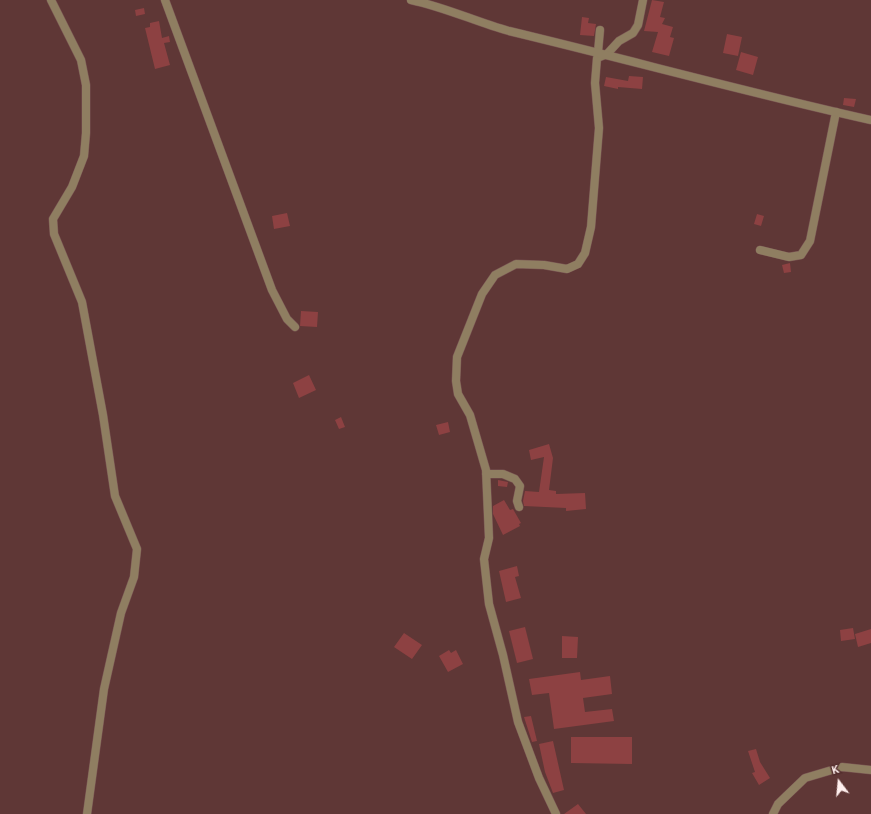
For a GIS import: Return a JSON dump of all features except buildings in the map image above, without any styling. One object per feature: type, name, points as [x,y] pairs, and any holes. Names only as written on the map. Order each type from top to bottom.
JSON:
[{"type":"street","points":[[51,0],[81,60],[86,85],[86,133],[84,156],[72,187],[53,219],[54,234],[82,302],[103,415],[115,496],[137,550],[134,577],[121,613],[104,689],[87,814]]},
{"type":"street","points":[[165,0],[272,290],[287,319],[295,327]]},
{"type":"street","points":[[411,0],[434,5],[507,30],[871,120]]},
{"type":"street","points":[[556,814],[539,778],[518,722],[503,655],[489,604],[484,559],[489,538],[486,474],[479,442],[470,416],[458,394],[456,381],[457,357],[482,294],[495,275],[516,264],[544,265],[567,269],[578,264],[585,253],[591,227],[599,128],[595,83],[597,58],[607,54],[619,42],[633,33],[638,25],[643,0]]},
{"type":"street","points":[[598,52],[600,30]]},
{"type":"street","points":[[760,250],[789,257],[801,255],[810,241],[836,112]]},
{"type":"street","points":[[486,474],[503,474],[516,479],[520,486],[517,501],[519,507]]},
{"type":"street","points":[[773,814],[778,804],[805,778],[842,767],[871,770]]}]
